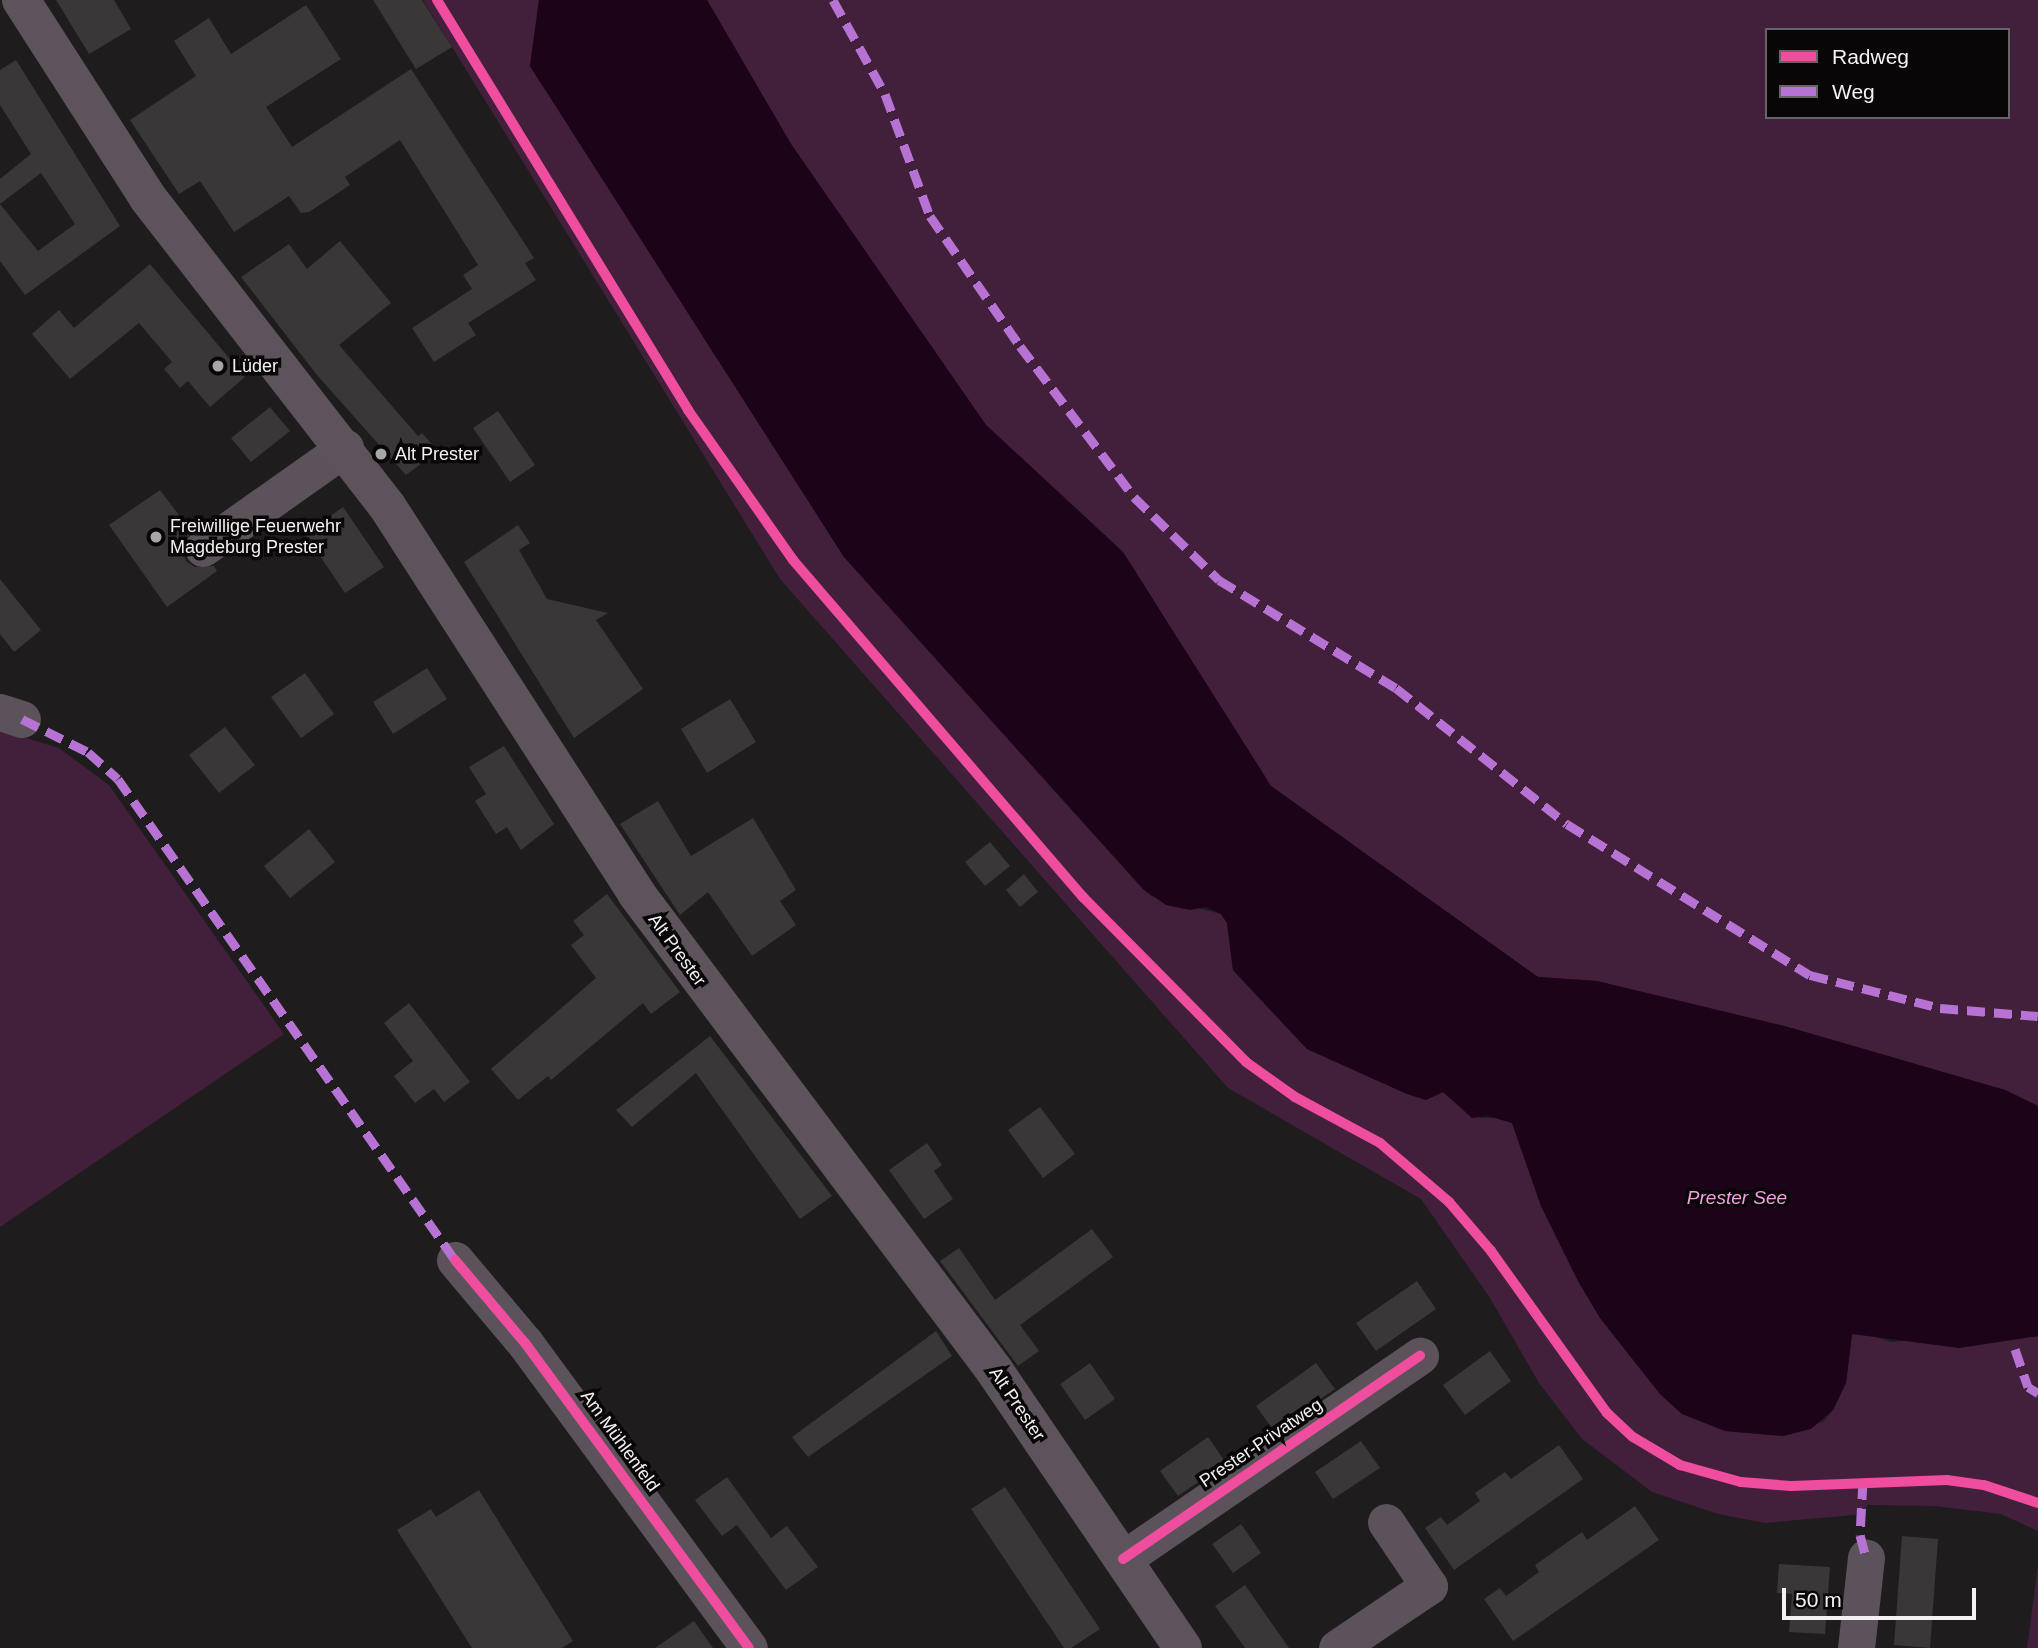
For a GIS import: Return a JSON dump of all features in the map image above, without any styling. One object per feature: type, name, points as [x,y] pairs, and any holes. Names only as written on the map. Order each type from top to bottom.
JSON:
[{"type":"main road","name":"Alt Prester","points":[[20,0],[148,198],[345,448],[444,591],[642,902],[994,1370],[1183,1648]]},
{"type":"street","points":[[203,548],[345,448]]},
{"type":"street","name":"Am Mühlenfeld","points":[[455,1260],[533,1354],[749,1648]]},
{"type":"street","name":"Prester-Privatweg","points":[[1123,1559],[1420,1356]]},
{"type":"street","points":[[1338,1648],[1429,1586],[1386,1522]]},
{"type":"street","points":[[1856,1648],[1866,1558]]},
{"type":"shaded area","points":[[423,0],[539,0],[530,66],[844,557],[1143,889],[1151,896],[1221,914],[1227,923],[1233,970],[1307,1049],[1407,1094],[1426,1099],[1443,1092],[1480,1118],[1501,1118],[1512,1123],[1541,1206],[1578,1281],[1600,1318],[1660,1394],[1682,1414],[1725,1431],[1783,1436],[1824,1421],[1833,1410],[1846,1383],[1852,1334],[1864,1333],[1891,1342],[1919,1339],[1959,1348],[2038,1336],[2038,1531],[2001,1514],[1934,1506],[1867,1505],[1865,1514],[1765,1523],[1718,1514],[1652,1492],[1582,1439],[1539,1383],[1490,1298],[1421,1199],[1228,1088],[780,579]]},
{"type":"shaded area","points":[[707,0],[2038,0],[2038,1106],[2005,1090],[1788,1027],[1597,981],[1538,977],[1271,786],[1123,552],[986,425],[791,144]]},
{"type":"shaded area","points":[[0,730],[59,748],[109,785],[284,1034],[0,1227]]},
{"type":"shaded area","points":[[2038,1565],[2038,1648],[2027,1648]]},
{"type":"water","name":"Prester See","points":[[539,0],[707,0],[791,144],[986,425],[1123,552],[1271,786],[1538,977],[1597,981],[1788,1027],[2005,1090],[2038,1106],[2038,1336],[1959,1348],[1852,1334],[1846,1383],[1833,1410],[1811,1429],[1783,1436],[1725,1431],[1682,1414],[1660,1394],[1600,1318],[1578,1281],[1541,1206],[1512,1123],[1488,1116],[1472,1118],[1443,1092],[1426,1100],[1407,1094],[1307,1049],[1233,970],[1227,923],[1221,914],[1206,907],[1190,910],[1166,905],[1143,889],[844,557],[530,66]]},
{"type":"building","points":[[56,0],[114,0],[131,29],[89,54]]},
{"type":"building","points":[[373,0],[422,0],[452,47],[416,69]]},
{"type":"building","points":[[306,5],[341,59],[266,107],[292,147],[411,69],[534,258],[525,263],[536,280],[468,323],[476,335],[434,362],[412,328],[472,289],[463,275],[478,265],[400,140],[345,177],[350,185],[309,212],[301,213],[289,196],[234,232],[200,181],[179,194],[130,120],[196,76],[174,41],[209,18],[231,54]]},
{"type":"building","points":[[16,60],[120,226],[25,295],[0,261],[0,204],[0,179],[31,154],[0,105],[0,70]],"holes":[[[41,173],[75,224],[38,251],[0,204]]]},
{"type":"building","points":[[340,241],[391,303],[339,345],[418,436],[422,433],[438,451],[406,475],[317,375],[241,277],[289,244],[307,269]]},
{"type":"building","points":[[150,264],[245,377],[210,407],[188,381],[180,388],[164,369],[172,362],[139,323],[70,379],[32,334],[59,310],[74,328]]},
{"type":"building","points":[[270,407],[290,431],[251,462],[231,438]]},
{"type":"building","points":[[498,411],[535,465],[510,482],[473,428]]},
{"type":"building","name":"Freiwillige Feuerwehr Magdeburg Prester","points":[[160,490],[191,531],[182,549],[186,561],[195,567],[214,566],[217,571],[167,607],[109,525]]},
{"type":"building","points":[[343,507],[384,567],[345,593],[305,534]]},
{"type":"building","points":[[518,525],[530,543],[519,550],[547,599],[608,613],[596,620],[643,689],[574,738],[464,562]]},
{"type":"building","points":[[0,579],[41,630],[14,652],[0,634]]},
{"type":"building","points":[[427,668],[447,699],[393,734],[373,702]]},
{"type":"building","points":[[305,673],[334,714],[301,738],[271,697]]},
{"type":"building","points":[[730,699],[756,742],[707,773],[681,729]]},
{"type":"building","points":[[225,727],[255,765],[219,793],[189,755]]},
{"type":"building","points":[[504,746],[554,824],[521,850],[507,827],[496,834],[475,801],[486,794],[469,767]]},
{"type":"building","points":[[658,801],[691,856],[753,818],[796,890],[780,901],[796,925],[752,956],[708,892],[680,915],[620,824]]},
{"type":"building","points":[[309,829],[335,862],[290,898],[264,866]]},
{"type":"building","points":[[990,842],[1010,866],[985,886],[965,862]]},
{"type":"building","points":[[1024,874],[1038,892],[1020,907],[1006,890]]},
{"type":"building","points":[[607,894],[680,992],[651,1014],[643,1003],[551,1080],[548,1076],[518,1100],[491,1069],[596,978],[571,945],[584,935],[573,921]]},
{"type":"building","points":[[409,1003],[470,1082],[444,1102],[434,1089],[415,1103],[394,1076],[413,1061],[384,1023]]},
{"type":"building","points":[[710,1036],[832,1196],[800,1219],[696,1073],[632,1127],[616,1110]]},
{"type":"building","points":[[1040,1107],[1075,1154],[1043,1178],[1008,1130]]},
{"type":"building","points":[[927,1143],[942,1165],[934,1171],[953,1199],[924,1219],[889,1170]]},
{"type":"building","points":[[1092,1229],[1113,1257],[1020,1325],[1039,1351],[1018,1366],[940,1261],[959,1248],[995,1300]]},
{"type":"building","points":[[1417,1281],[1436,1309],[1376,1351],[1356,1323]]},
{"type":"building","points":[[936,1331],[952,1356],[808,1457],[792,1437]]},
{"type":"building","points":[[1490,1351],[1511,1381],[1465,1415],[1443,1385]]},
{"type":"building","points":[[1090,1363],[1115,1399],[1085,1420],[1060,1384]]},
{"type":"building","points":[[1316,1363],[1335,1389],[1274,1431],[1256,1406]]},
{"type":"building","points":[[1208,1437],[1226,1463],[1178,1496],[1160,1471]]},
{"type":"building","points":[[1361,1441],[1380,1468],[1333,1499],[1315,1472]]},
{"type":"building","points":[[1559,1445],[1583,1479],[1454,1570],[1425,1528],[1441,1517],[1447,1525],[1480,1501],[1475,1493],[1505,1472],[1511,1479]]},
{"type":"building","points":[[727,1477],[771,1538],[787,1526],[818,1567],[786,1590],[737,1525],[722,1536],[695,1500]]},
{"type":"building","points":[[1005,1487],[1100,1629],[1071,1648],[1064,1648],[971,1509]]},
{"type":"building","points":[[479,1490],[573,1641],[562,1648],[472,1648],[397,1530],[431,1509],[436,1517]]},
{"type":"building","points":[[1635,1506],[1659,1540],[1513,1641],[1484,1599],[1500,1588],[1506,1596],[1539,1572],[1535,1565],[1582,1532],[1587,1540]]},
{"type":"building","points":[[1241,1524],[1261,1553],[1233,1573],[1212,1544]]},
{"type":"building","points":[[1902,1536],[1938,1539],[1930,1648],[1894,1645]]},
{"type":"building","points":[[1779,1564],[1830,1567],[1825,1634],[1789,1632],[1792,1594],[1777,1593]]},
{"type":"building","points":[[1245,1585],[1289,1648],[1245,1648],[1215,1606]]},
{"type":"building","points":[[694,1621],[713,1648],[655,1648]]},
{"type":"marked path","points":[[833,0],[885,94],[930,216],[1020,346],[1134,497],[1219,580],[1396,688],[1567,824],[1810,975],[1940,1008],[2038,1016]]},
{"type":"marked path","points":[[22,719],[88,752],[118,779],[455,1260]]},
{"type":"marked path","points":[[2015,1349],[2028,1387],[2038,1393]]},
{"type":"marked path","points":[[1863,1481],[1860,1535],[1866,1558]]},
{"type":"cycle path","points":[[437,0],[688,410],[793,560],[1083,897],[1246,1062],[1295,1097],[1380,1143],[1449,1202],[1491,1251],[1607,1413],[1633,1437],[1680,1465],[1741,1482],[1791,1486],[1947,1480],[1984,1485],[2038,1503]]},
{"type":"cycle path","points":[[455,1260],[525,1343],[749,1648]]},
{"type":"cycle path","points":[[1123,1559],[1420,1356]]},
{"type":"place","name":"Lüder","points":[[218,366]]},
{"type":"place","name":"Alt Prester","points":[[381,454]]},
{"type":"place","name":"Freiwillige Feuerwehr Magdeburg Prester","points":[[156,537]]}]
